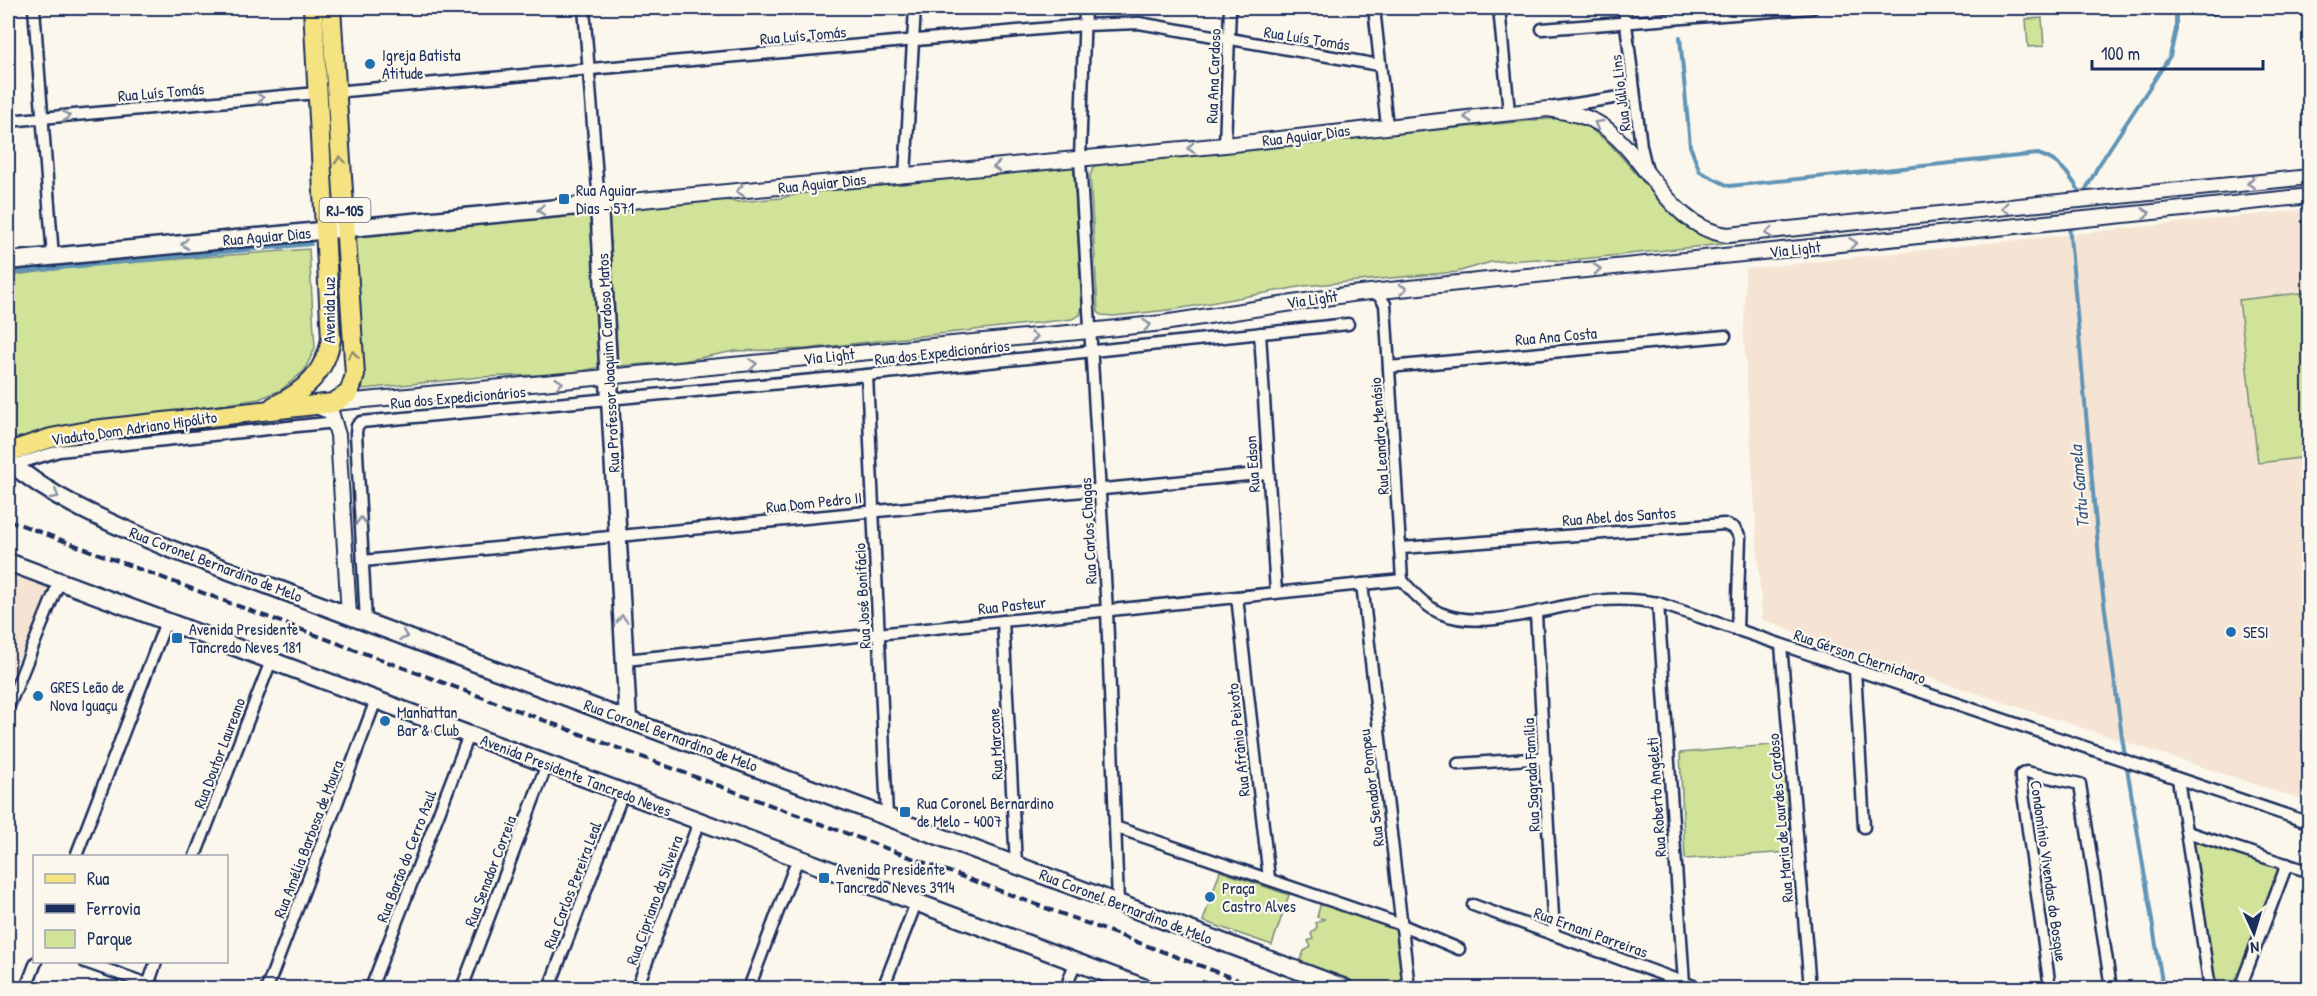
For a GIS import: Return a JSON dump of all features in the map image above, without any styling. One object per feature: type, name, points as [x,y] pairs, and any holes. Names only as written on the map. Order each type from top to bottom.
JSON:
[{"type":"main road","name":"Avenida Luz","points":[[313,8],[346,228],[354,379],[334,413]]},
{"type":"main road","name":"Avenida Luz","points":[[262,412],[300,391],[320,371],[327,359],[332,330],[327,230],[326,93],[331,8]]},
{"type":"main road","name":"Rua Aguiar Dias","points":[[11,259],[54,257],[599,204]]},
{"type":"main road","name":"Rua Professor Joaquim Cardoso Matos","points":[[599,204],[628,720]]},
{"type":"main road","name":"Via Light","points":[[262,412],[314,405],[334,413]]},
{"type":"main road","name":"Viaduto Dom Adriano Hipólito","points":[[9,459],[51,438],[93,430],[262,412]]},
{"type":"main road","name":"Rua Coronel Bernardino de Melo","points":[[9,459],[49,492],[168,548],[1345,988]]},
{"type":"main road","name":"Avenida Presidente Tancredo Neves","points":[[8,562],[1145,988]]},
{"type":"street","points":[[34,8],[54,257]]},
{"type":"street","name":"Rua Professor Joaquim Cardoso Matos","points":[[584,8],[599,204]]},
{"type":"street","points":[[905,175],[915,8]]},
{"type":"street","name":"Rua Carlos Chagas","points":[[1085,8],[1080,159],[1107,611],[1118,902]]},
{"type":"street","name":"Rua Ana Cardoso","points":[[1226,145],[1230,8]]},
{"type":"street","points":[[1374,8],[1387,126]]},
{"type":"street","points":[[1499,8],[1509,112]]},
{"type":"street","name":"Rua Júlio Lins","points":[[1624,8],[1641,146],[1648,174]]},
{"type":"street","points":[[1542,29],[1812,8]]},
{"type":"street","points":[[2194,8],[2213,8]]},
{"type":"street","name":"Rua Luís Tomás","points":[[8,121],[1085,25],[1139,23],[1379,65]]},
{"type":"street","name":"Rua Aguiar Dias","points":[[599,204],[1226,145],[1548,109],[1620,97],[1634,90]]},
{"type":"street","name":"Via Light","points":[[1548,109],[1582,116],[1607,129],[1690,219],[1705,228],[1728,235],[2310,177]]},
{"type":"street","name":"Via Light","points":[[334,413],[609,378],[1089,332],[1163,323],[1306,299],[2310,196]]},
{"type":"street","name":"Rua Leandro Menásio","points":[[1376,292],[1385,304],[1402,548],[1402,580]]},
{"type":"street","name":"Rua dos Expedicionários","points":[[363,561],[356,433],[359,423],[867,375],[1348,324]]},
{"type":"street","name":"Rua Edson","points":[[1260,333],[1276,593]]},
{"type":"street","name":"Rua Ana Costa","points":[[1389,367],[1725,336]]},
{"type":"street","name":"Rua José Bonifácio","points":[[867,375],[887,816]]},
{"type":"street","points":[[9,459],[334,413],[349,615]]},
{"type":"street","name":"Rua Dom Pedro II","points":[[363,561],[1268,473]]},
{"type":"street","name":"Rua Abel dos Santos","points":[[1402,548],[1724,524],[1734,528],[1740,537],[1737,630]]},
{"type":"street","points":[[363,561],[366,622]]},
{"type":"street","name":"Rua Pasteur","points":[[625,660],[1402,580]]},
{"type":"street","name":"Rua Gérson Chernicharo","points":[[1402,580],[1416,596],[1441,613],[1474,618],[1536,614],[1575,604],[1622,598],[1658,603],[2310,823]]},
{"type":"street","points":[[8,708],[59,582]]},
{"type":"street","name":"Rua Senador Pompeu","points":[[1362,584],[1409,988]]},
{"type":"street","name":"Rua Afrânio Peixoto","points":[[1237,597],[1269,878]]},
{"type":"street","name":"Rua Roberto Angeleti","points":[[1658,603],[1683,986]]},
{"type":"street","name":"Rua Sagrada Família","points":[[1536,614],[1554,934]]},
{"type":"street","name":"Rua Marcone","points":[[1003,621],[1016,864]]},
{"type":"street","points":[[76,855],[166,622]]},
{"type":"street","name":"Rua Maria de Lourdes Cardoso","points":[[1781,645],[1810,988]]},
{"type":"street","name":"Rua Doutor Laureano","points":[[195,855],[270,661]]},
{"type":"street","points":[[1855,670],[1864,827]]},
{"type":"street","name":"Rua Amélia Barbosa de Moura","points":[[267,988],[376,700]]},
{"type":"street","name":"Rua Barão do Cerro Azul","points":[[370,988],[469,735]]},
{"type":"street","points":[[1458,764],[1545,758]]},
{"type":"street","name":"Rua Senador Correia","points":[[462,988],[547,765]]},
{"type":"street","name":"Condomínio Vivendas do Bosque","points":[[2050,988],[2021,779],[2021,775],[2026,772],[2080,784],[2111,988]]},
{"type":"street","points":[[2178,779],[2210,988]]},
{"type":"street","name":"Rua Carlos Pereira Leal","points":[[549,988],[623,793]]},
{"type":"street","name":"Rua Cipriano da Silveira","points":[[637,988],[699,822]]},
{"type":"street","points":[[1115,827],[1402,925],[1459,949]]},
{"type":"street","points":[[2187,832],[2310,872]]},
{"type":"street","points":[[749,988],[798,858]]},
{"type":"street","points":[[2240,988],[2287,864]]},
{"type":"street","points":[[883,988],[916,903]]},
{"type":"street","name":"Rua Ernani Parreiras","points":[[1473,905],[1554,934],[1683,986],[1699,988]]},
{"type":"street","points":[[26,988],[36,963]]},
{"type":"street","points":[[88,963],[147,986],[159,988]]},
{"type":"street","points":[[147,986],[156,963]]},
{"type":"street","points":[[1066,988],[1075,963]]},
{"type":"shaded area","points":[[2309,209],[2309,802],[1814,640],[1762,619],[1744,337],[1745,269]]},
{"type":"shaded area","points":[[8,569],[51,587],[8,684]]},
{"type":"green space","points":[[2042,18],[2044,46],[2028,47],[2026,19]]},
{"type":"green space","points":[[1559,118],[1584,124],[1610,144],[1679,222],[1707,238],[1732,243],[1563,261],[1537,259],[1491,262],[1457,272],[1304,286],[1177,309],[1114,316],[1101,315],[1098,312],[1090,176],[1093,168],[1100,163]]},
{"type":"green space","points":[[1072,165],[1082,307],[1080,315],[1072,319],[806,349],[735,351],[683,361],[618,366],[609,216],[613,209],[715,198],[736,202],[781,198],[825,188]]},
{"type":"green space","points":[[590,212],[600,367],[569,374],[480,377],[363,389],[353,234]]},
{"type":"green space","points":[[309,249],[315,348],[304,371],[281,390],[259,399],[80,426],[8,441],[8,276],[75,267]]},
{"type":"green space","points":[[2309,292],[2309,457],[2258,463],[2239,300]]},
{"type":"green space","points":[[1783,744],[1791,852],[1685,859],[1680,753]]},
{"type":"green space","points":[[2190,835],[2282,866],[2238,988],[2211,988]]},
{"type":"green space","points":[[1220,871],[1289,895],[1272,945],[1203,921]]},
{"type":"green space","points":[[1321,902],[1396,928],[1403,988],[1359,988],[1298,965],[1304,951],[1311,947],[1308,941],[1313,939],[1311,934],[1317,927],[1316,923],[1324,919],[1317,917]]},
{"type":"waterway","name":"Tatu-Gamela","points":[[2082,197],[2097,168],[2170,56],[2176,29],[2176,8]]},
{"type":"waterway","points":[[1680,37],[1690,146],[1700,172],[1729,186],[2038,154],[2063,168],[2080,192],[2079,197]]},
{"type":"waterway","name":"Tatu-Gamela","points":[[2069,225],[2101,580],[2122,737],[2163,988]]},
{"type":"waterway","points":[[8,273],[311,244]]},
{"type":"railway","points":[[8,520],[1260,988]]},
{"type":"place","name":"Igreja Batista Atitude","points":[[370,64]]},
{"type":"place","name":"Rua Aguiar Dias - 571","points":[[564,199]]},
{"type":"place","name":"SESI","points":[[2231,632]]},
{"type":"place","name":"Avenida Presidente Tancredo Neves 181","points":[[177,638]]},
{"type":"place","name":"GRES Leão de Nova Iguaçu","points":[[38,696]]},
{"type":"place","name":"Manhattan Bar & Club","points":[[385,721]]},
{"type":"place","name":"Rua Coronel Bernardino de Melo - 4007","points":[[905,812]]},
{"type":"place","name":"Avenida Presidente Tancredo Neves 3914","points":[[824,878]]},
{"type":"place","name":"Praça Castro Alves","points":[[1210,897]]}]
